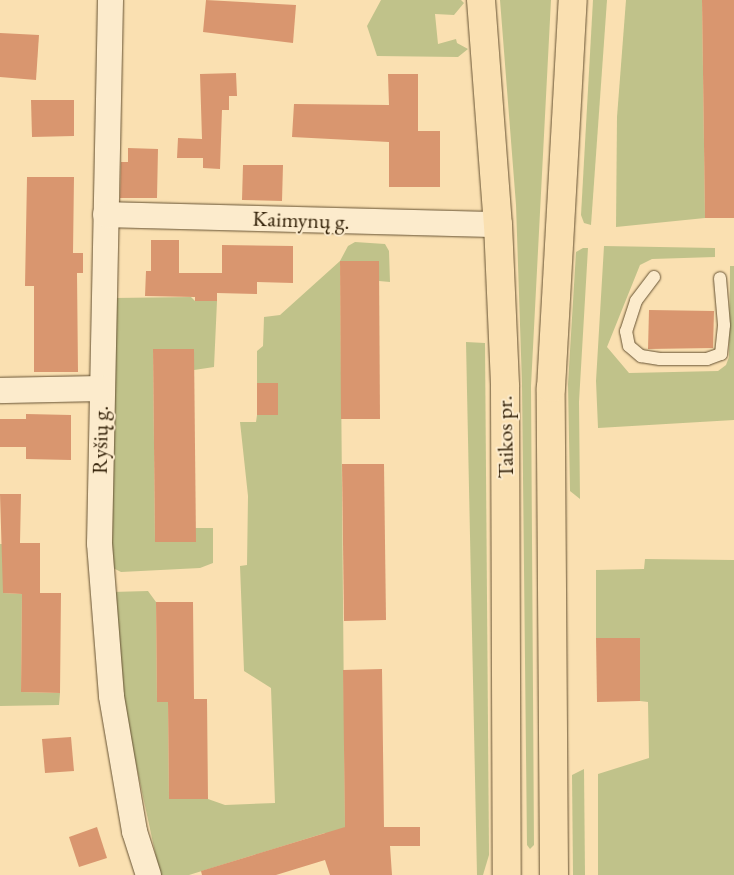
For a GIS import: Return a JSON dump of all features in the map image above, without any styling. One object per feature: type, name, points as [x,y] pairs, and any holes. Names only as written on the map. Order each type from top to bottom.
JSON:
[{"type":"main road","name":"Taikos pr.","points":[[481,0],[498,224],[505,424],[507,875]]},
{"type":"main road","name":"Taikos pr.","points":[[554,875],[551,388],[574,0]]},
{"type":"street","name":"Ryšių g.","points":[[110,0],[99,543],[110,686],[134,831],[148,875]]},
{"type":"street","name":"Kaimynų g.","points":[[105,214],[498,224]]},
{"type":"street","points":[[0,390],[101,388]]},
{"type":"lane","points":[[654,277],[636,301],[626,331],[629,346],[641,356],[660,359],[707,359],[721,354],[724,325],[720,278]]},
{"type":"green space","points":[[381,0],[461,0],[464,3],[454,15],[435,14],[438,44],[456,39],[457,43],[468,49],[458,57],[377,56],[367,26]]},
{"type":"green space","points":[[500,0],[551,0],[531,386],[534,845],[530,849],[527,845],[522,384],[516,205]]},
{"type":"green space","points":[[593,0],[607,0],[591,225],[584,223],[581,215]]},
{"type":"green space","points":[[626,0],[702,0],[705,218],[616,227],[617,117]]},
{"type":"green space","points":[[355,242],[385,244],[389,251],[390,282],[379,281],[340,262],[345,827],[334,844],[325,833],[189,875],[160,875],[124,709],[112,592],[148,591],[156,602],[157,702],[168,702],[169,799],[208,799],[225,805],[275,803],[271,688],[244,671],[240,566],[247,565],[248,496],[240,422],[256,422],[257,415],[278,415],[278,383],[257,383],[257,351],[263,346],[264,317],[280,315],[340,261],[348,246]]},
{"type":"green space","points":[[604,246],[715,248],[715,257],[652,259],[640,265],[607,347],[629,373],[718,371],[726,365],[729,357],[730,266],[734,266],[734,420],[598,428],[596,381]]},
{"type":"green space","points":[[583,248],[588,248],[579,402],[580,499],[570,491],[568,384],[576,252]]},
{"type":"green space","points":[[191,297],[195,301],[217,301],[214,367],[194,370],[194,349],[153,349],[155,542],[196,528],[213,528],[213,563],[200,568],[121,572],[111,567],[114,298]]},
{"type":"green space","points":[[466,342],[485,343],[489,855],[483,875],[477,875]]},
{"type":"green space","points":[[0,544],[3,544],[3,593],[22,594],[21,692],[60,693],[59,705],[0,706]]},
{"type":"green space","points":[[645,559],[734,560],[734,875],[598,875],[598,774],[649,758],[648,702],[640,701],[640,638],[596,638],[596,570],[644,569]]},
{"type":"green space","points":[[584,769],[585,875],[573,875],[572,775]]},
{"type":"building","points":[[206,0],[296,5],[293,43],[203,32]]},
{"type":"building","points":[[702,0],[734,0],[734,218],[705,218]]},
{"type":"building","points":[[0,33],[39,35],[36,80],[0,77]]},
{"type":"building","points":[[236,73],[237,96],[229,96],[229,110],[222,110],[220,169],[203,168],[203,158],[177,158],[178,138],[202,139],[200,74]]},
{"type":"building","points":[[388,74],[418,74],[418,131],[440,131],[440,187],[389,187],[389,142],[292,137],[294,104],[389,105]]},
{"type":"building","points":[[31,100],[74,100],[74,136],[32,137]]},
{"type":"building","points":[[128,148],[158,149],[157,198],[120,198],[121,162],[128,162]]},
{"type":"building","points":[[243,165],[283,165],[282,201],[242,200]]},
{"type":"building","points":[[27,177],[74,177],[73,253],[83,253],[83,273],[77,273],[78,372],[34,372],[34,286],[25,286]]},
{"type":"building","points":[[151,240],[179,240],[179,273],[222,273],[222,245],[293,246],[293,283],[257,282],[257,294],[217,293],[217,301],[195,301],[195,297],[145,296],[146,271],[151,271]]},
{"type":"building","points":[[340,261],[379,261],[380,419],[341,419]]},
{"type":"building","points":[[649,310],[714,311],[713,348],[648,349]]},
{"type":"building","points":[[153,349],[194,349],[196,542],[155,542]]},
{"type":"building","points":[[257,383],[278,383],[278,415],[257,415]]},
{"type":"building","points":[[26,414],[71,415],[71,460],[26,459],[26,447],[0,447],[0,419],[26,419]]},
{"type":"building","points":[[342,464],[384,464],[386,620],[344,621]]},
{"type":"building","points":[[0,494],[21,494],[20,543],[40,543],[40,593],[61,593],[60,693],[21,692],[22,594],[3,593]]},
{"type":"building","points":[[156,602],[193,602],[194,699],[207,699],[208,799],[169,799],[168,702],[157,702]]},
{"type":"building","points":[[596,638],[640,638],[640,701],[597,702]]},
{"type":"building","points":[[382,669],[384,827],[420,827],[420,846],[390,846],[392,875],[330,875],[325,860],[276,875],[202,875],[201,871],[345,827],[343,670]]},
{"type":"building","points":[[71,737],[74,771],[45,773],[42,739]]},
{"type":"building","points":[[97,827],[107,858],[79,867],[69,837]]}]
